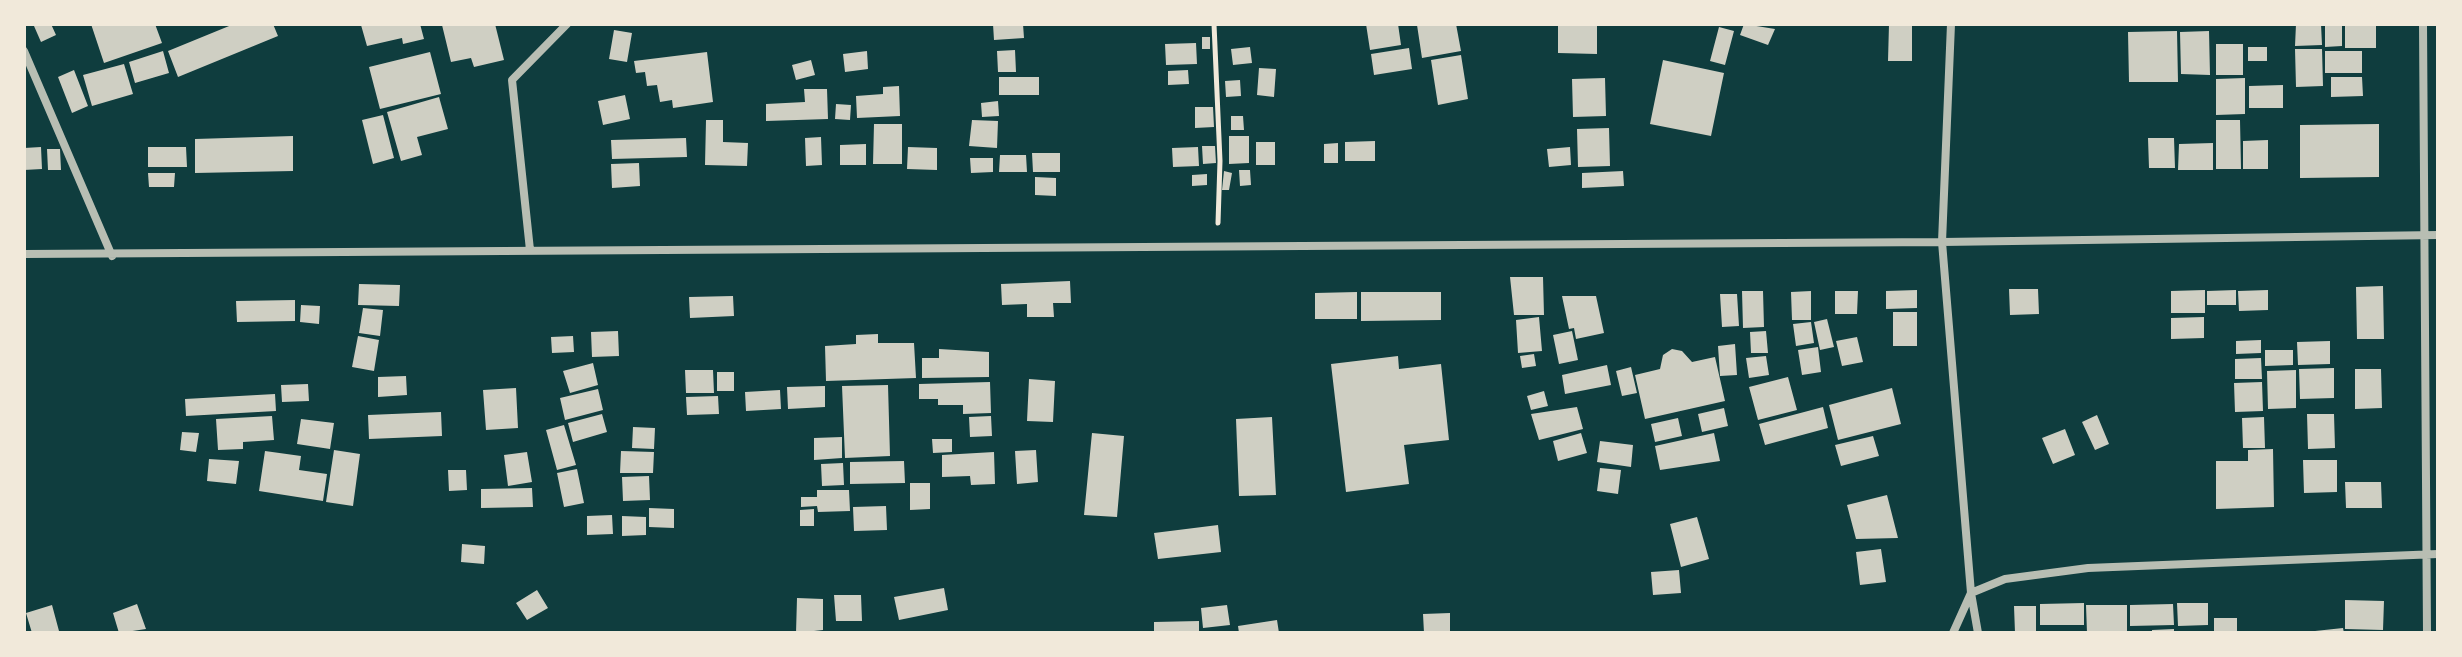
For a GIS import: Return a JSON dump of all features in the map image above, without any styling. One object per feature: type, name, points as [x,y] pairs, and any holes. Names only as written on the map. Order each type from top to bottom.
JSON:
[{"type":"street","points":[[530,250],[512,80],[567,24]]},
{"type":"street","points":[[1951,24],[1942,242],[1971,593],[1978,633]]},
{"type":"street","points":[[2423,24],[2427,633]]},
{"type":"street","points":[[24,51],[112,256]]},
{"type":"street","points":[[24,254],[112,256],[1218,244],[1942,242],[2438,235]]},
{"type":"street","points":[[1953,633],[1971,593],[2005,579],[2088,568],[2438,554]]},
{"type":"path","points":[[1214,24],[1220,161],[1218,244]]},
{"type":"building","points":[[51,24],[56,35],[41,42],[34,26]]},
{"type":"building","points":[[91,24],[155,24],[162,43],[104,63]]},
{"type":"building","points":[[234,24],[273,24],[278,36],[178,77],[168,51]]},
{"type":"building","points":[[420,24],[424,39],[403,44],[402,38],[367,46],[361,25]]},
{"type":"building","points":[[495,24],[504,60],[474,67],[471,58],[451,62],[442,25]]},
{"type":"building","points":[[993,24],[1023,24],[1024,38],[994,40]]},
{"type":"building","points":[[1366,24],[1398,24],[1401,45],[1370,50]]},
{"type":"building","points":[[1456,24],[1461,51],[1422,58],[1417,25]]},
{"type":"building","points":[[1558,24],[1597,24],[1597,54],[1558,53]]},
{"type":"building","points":[[1744,24],[1775,29],[1768,45],[1740,35]]},
{"type":"building","points":[[1889,24],[1912,24],[1912,61],[1888,61]]},
{"type":"building","points":[[2296,24],[2321,24],[2322,45],[2295,46]]},
{"type":"building","points":[[2325,24],[2342,24],[2342,46],[2325,47]]},
{"type":"building","points":[[2345,24],[2376,24],[2376,48],[2345,48]]},
{"type":"building","points":[[1719,27],[1734,31],[1725,65],[1710,61]]},
{"type":"building","points":[[614,30],[632,33],[627,62],[609,59]]},
{"type":"building","points":[[2177,31],[2178,82],[2129,82],[2128,32]]},
{"type":"building","points":[[2209,31],[2210,75],[2181,74],[2180,32]]},
{"type":"building","points":[[1202,37],[1210,37],[1210,49],[1202,49]]},
{"type":"building","points":[[1196,43],[1197,64],[1166,65],[1165,44]]},
{"type":"building","points":[[2216,44],[2243,44],[2243,75],[2216,75]]},
{"type":"building","points":[[1250,47],[1252,63],[1233,65],[1231,49]]},
{"type":"building","points":[[2248,47],[2267,47],[2267,61],[2248,61]]},
{"type":"building","points":[[1409,48],[1412,69],[1374,75],[1371,54]]},
{"type":"building","points":[[2295,49],[2322,49],[2323,86],[2296,87]]},
{"type":"building","points":[[1015,50],[1016,72],[998,72],[997,51]]},
{"type":"building","points":[[163,51],[169,73],[135,83],[129,62]]},
{"type":"building","points":[[867,51],[868,69],[845,72],[843,54]]},
{"type":"building","points":[[2325,51],[2362,51],[2362,73],[2325,73]]},
{"type":"building","points":[[430,52],[441,94],[380,109],[369,67]]},
{"type":"building","points":[[707,52],[713,102],[673,108],[672,100],[660,102],[657,85],[647,86],[645,72],[636,73],[634,61]]},
{"type":"building","points":[[1461,55],[1468,99],[1438,105],[1431,60]]},
{"type":"building","points":[[811,60],[815,75],[796,80],[792,65]]},
{"type":"building","points":[[1663,60],[1724,73],[1711,136],[1650,124]]},
{"type":"building","points":[[124,64],[133,94],[92,106],[83,75]]},
{"type":"building","points":[[1259,68],[1276,69],[1274,97],[1257,95]]},
{"type":"building","points":[[74,70],[88,106],[72,113],[58,77]]},
{"type":"building","points":[[1188,70],[1189,84],[1168,85],[1168,71]]},
{"type":"building","points":[[999,77],[1039,77],[1039,95],[999,95]]},
{"type":"building","points":[[2331,77],[2362,77],[2363,96],[2331,97]]},
{"type":"building","points":[[1605,78],[1606,116],[1573,117],[1572,79]]},
{"type":"building","points":[[2245,78],[2245,114],[2216,115],[2216,79]]},
{"type":"building","points":[[1240,80],[1241,96],[1226,97],[1225,81]]},
{"type":"building","points":[[2283,85],[2283,108],[2249,108],[2249,86]]},
{"type":"building","points":[[899,86],[900,116],[857,118],[856,96],[883,94],[883,87]]},
{"type":"building","points":[[804,89],[827,89],[828,119],[766,121],[766,104],[805,102]]},
{"type":"building","points":[[625,95],[630,119],[603,125],[598,101]]},
{"type":"building","points":[[439,97],[448,129],[417,137],[422,155],[401,161],[387,112]]},
{"type":"building","points":[[998,101],[999,116],[982,117],[981,103]]},
{"type":"building","points":[[836,104],[851,105],[850,120],[835,119]]},
{"type":"building","points":[[1195,107],[1213,107],[1214,127],[1195,128]]},
{"type":"building","points":[[383,115],[394,158],[373,164],[362,120]]},
{"type":"building","points":[[1231,116],[1243,116],[1244,130],[1231,130]]},
{"type":"building","points":[[706,120],[723,120],[723,142],[748,143],[747,166],[705,165]]},
{"type":"building","points":[[972,120],[998,121],[997,148],[969,146]]},
{"type":"building","points":[[2216,120],[2240,120],[2241,169],[2216,169]]},
{"type":"building","points":[[874,124],[902,124],[902,164],[873,164]]},
{"type":"building","points":[[2379,124],[2379,177],[2300,178],[2300,125]]},
{"type":"building","points":[[1609,128],[1610,166],[1578,167],[1577,129]]},
{"type":"building","points":[[293,136],[293,171],[195,173],[195,139]]},
{"type":"building","points":[[1229,136],[1249,136],[1249,163],[1229,164]]},
{"type":"building","points":[[821,137],[822,165],[806,166],[805,138]]},
{"type":"building","points":[[686,138],[687,157],[612,159],[611,140]]},
{"type":"building","points":[[2148,138],[2174,138],[2175,168],[2149,168]]},
{"type":"building","points":[[2268,140],[2268,169],[2243,169],[2243,141]]},
{"type":"building","points":[[1375,141],[1375,161],[1345,161],[1345,142]]},
{"type":"building","points":[[1256,142],[1275,142],[1275,165],[1256,165]]},
{"type":"building","points":[[1338,143],[1338,163],[1324,163],[1324,144]]},
{"type":"building","points":[[2213,143],[2213,170],[2178,170],[2179,144]]},
{"type":"building","points":[[866,144],[866,165],[840,165],[840,145]]},
{"type":"building","points":[[1202,146],[1215,146],[1216,163],[1203,164]]},
{"type":"building","points":[[41,147],[42,169],[24,170],[24,148]]},
{"type":"building","points":[[148,147],[186,147],[187,167],[148,167]]},
{"type":"building","points":[[908,147],[937,148],[937,170],[907,169]]},
{"type":"building","points":[[1198,147],[1199,166],[1173,167],[1172,148]]},
{"type":"building","points":[[1570,147],[1571,165],[1549,167],[1547,149]]},
{"type":"building","points":[[47,149],[60,149],[61,170],[48,170]]},
{"type":"building","points":[[1032,153],[1060,153],[1060,172],[1033,172]]},
{"type":"building","points":[[1000,155],[1026,155],[1027,172],[999,172]]},
{"type":"building","points":[[970,158],[993,158],[993,172],[971,173]]},
{"type":"building","points":[[639,163],[640,186],[612,188],[611,164]]},
{"type":"building","points":[[1239,170],[1250,170],[1251,185],[1240,186]]},
{"type":"building","points":[[1224,171],[1232,173],[1229,190],[1222,190]]},
{"type":"building","points":[[1623,171],[1624,186],[1582,188],[1582,173]]},
{"type":"building","points":[[148,173],[175,173],[174,187],[149,187]]},
{"type":"building","points":[[1207,174],[1207,185],[1192,186],[1192,175]]},
{"type":"building","points":[[1035,177],[1056,178],[1056,196],[1035,195]]},
{"type":"building","points":[[1510,277],[1543,277],[1544,315],[1514,315]]},
{"type":"building","points":[[1070,281],[1071,303],[1053,303],[1054,317],[1027,317],[1027,304],[1002,305],[1001,284]]},
{"type":"building","points":[[359,284],[400,285],[399,306],[358,305]]},
{"type":"building","points":[[2383,286],[2384,339],[2357,339],[2356,287]]},
{"type":"building","points":[[2009,289],[2038,289],[2039,314],[2010,315]]},
{"type":"building","points":[[1917,290],[1917,308],[1886,309],[1886,291]]},
{"type":"building","points":[[2205,290],[2205,313],[2171,313],[2171,291]]},
{"type":"building","points":[[2236,290],[2236,305],[2207,305],[2207,291]]},
{"type":"building","points":[[2268,290],[2268,310],[2239,311],[2238,291]]},
{"type":"building","points":[[1742,291],[1763,291],[1764,327],[1743,328]]},
{"type":"building","points":[[1811,291],[1811,320],[1792,320],[1791,292]]},
{"type":"building","points":[[1835,291],[1858,291],[1857,314],[1835,314]]},
{"type":"building","points":[[1357,292],[1357,319],[1315,319],[1315,293]]},
{"type":"building","points":[[1361,292],[1441,292],[1441,320],[1361,321]]},
{"type":"building","points":[[1720,294],[1737,294],[1739,326],[1722,327]]},
{"type":"building","points":[[733,296],[734,316],[690,318],[689,297]]},
{"type":"building","points":[[1562,296],[1596,296],[1604,333],[1576,339],[1574,328],[1569,329]]},
{"type":"building","points":[[295,300],[295,321],[237,322],[236,301]]},
{"type":"building","points":[[301,305],[320,306],[319,324],[300,322]]},
{"type":"building","points":[[363,308],[383,310],[380,336],[359,333]]},
{"type":"building","points":[[1893,312],[1917,312],[1917,346],[1893,346]]},
{"type":"building","points":[[1539,317],[1542,351],[1518,353],[1516,320]]},
{"type":"building","points":[[2204,317],[2204,338],[2171,339],[2171,318]]},
{"type":"building","points":[[1827,319],[1834,347],[1820,350],[1814,322]]},
{"type":"building","points":[[1811,322],[1814,343],[1796,346],[1793,324]]},
{"type":"building","points":[[618,331],[619,356],[592,357],[591,332]]},
{"type":"building","points":[[1572,331],[1578,360],[1559,364],[1553,335]]},
{"type":"building","points":[[1766,331],[1768,353],[1751,353],[1750,332]]},
{"type":"building","points":[[878,334],[878,343],[914,343],[916,378],[826,381],[825,346],[856,344],[856,335]]},
{"type":"building","points":[[358,336],[379,340],[374,371],[352,367]]},
{"type":"building","points":[[573,336],[574,352],[552,353],[551,337]]},
{"type":"building","points":[[1857,337],[1863,362],[1842,366],[1836,341]]},
{"type":"building","points":[[2261,340],[2261,353],[2236,354],[2236,341]]},
{"type":"building","points":[[2330,341],[2330,364],[2298,365],[2297,342]]},
{"type":"building","points":[[1735,344],[1737,375],[1720,376],[1718,346]]},
{"type":"building","points":[[1818,347],[1821,372],[1802,375],[1798,350]]},
{"type":"building","points":[[939,349],[989,352],[989,377],[922,378],[922,358],[939,358]]},
{"type":"building","points":[[1672,349],[1682,351],[1692,362],[1715,357],[1725,401],[1645,419],[1635,375],[1660,369],[1663,355]]},
{"type":"building","points":[[2265,350],[2293,350],[2293,365],[2265,366]]},
{"type":"building","points":[[1534,354],[1536,366],[1522,368],[1520,356]]},
{"type":"building","points":[[1398,356],[1399,369],[1441,364],[1449,440],[1404,445],[1409,484],[1346,492],[1331,364]]},
{"type":"building","points":[[1766,356],[1769,375],[1749,378],[1746,358]]},
{"type":"building","points":[[2261,358],[2262,379],[2235,379],[2235,359]]},
{"type":"building","points":[[593,363],[598,385],[570,393],[563,371]]},
{"type":"building","points":[[1607,365],[1611,385],[1565,394],[1562,375]]},
{"type":"building","points":[[1631,367],[1637,393],[1622,396],[1616,371]]},
{"type":"building","points":[[2334,368],[2334,398],[2300,399],[2299,369]]},
{"type":"building","points":[[2355,369],[2381,369],[2382,408],[2355,409]]},
{"type":"building","points":[[685,370],[713,370],[714,393],[686,393]]},
{"type":"building","points":[[2296,370],[2296,408],[2268,409],[2267,371]]},
{"type":"building","points":[[717,372],[734,372],[734,391],[717,391]]},
{"type":"building","points":[[406,376],[407,395],[378,397],[378,377]]},
{"type":"building","points":[[1788,377],[1797,410],[1758,420],[1749,387]]},
{"type":"building","points":[[1029,379],[1055,381],[1053,422],[1027,421]]},
{"type":"building","points":[[990,382],[991,413],[963,414],[963,405],[938,405],[938,399],[919,399],[919,384]]},
{"type":"building","points":[[2262,382],[2263,411],[2235,412],[2234,383]]},
{"type":"building","points":[[308,384],[309,401],[282,402],[281,385]]},
{"type":"building","points":[[888,385],[890,456],[845,458],[842,386]]},
{"type":"building","points":[[825,386],[825,407],[788,409],[787,387]]},
{"type":"building","points":[[516,388],[518,428],[486,430],[483,390]]},
{"type":"building","points":[[1892,388],[1901,424],[1838,440],[1829,405]]},
{"type":"building","points":[[598,389],[603,410],[565,420],[560,398]]},
{"type":"building","points":[[780,390],[781,409],[746,411],[745,392]]},
{"type":"building","points":[[1544,391],[1548,406],[1531,410],[1527,396]]},
{"type":"building","points":[[275,394],[276,411],[186,416],[185,399]]},
{"type":"building","points":[[718,396],[719,414],[687,415],[686,397]]},
{"type":"building","points":[[1577,407],[1583,429],[1539,440],[1531,414]]},
{"type":"building","points":[[1823,407],[1828,428],[1765,445],[1759,424]]},
{"type":"building","points":[[1724,408],[1728,426],[1702,432],[1698,414]]},
{"type":"building","points":[[441,412],[442,436],[369,439],[368,415]]},
{"type":"building","points":[[602,414],[607,432],[573,442],[568,423]]},
{"type":"building","points":[[2307,414],[2334,414],[2335,448],[2308,449]]},
{"type":"building","points":[[2097,415],[2109,444],[2095,450],[2082,422]]},
{"type":"building","points":[[272,416],[274,440],[243,442],[243,449],[218,450],[216,419]]},
{"type":"building","points":[[991,416],[992,436],[970,437],[969,417]]},
{"type":"building","points":[[1272,417],[1276,495],[1239,496],[1236,419]]},
{"type":"building","points":[[2264,417],[2265,448],[2243,448],[2242,418]]},
{"type":"building","points":[[1678,418],[1682,436],[1655,442],[1651,424]]},
{"type":"building","points":[[301,419],[334,423],[330,449],[297,444]]},
{"type":"building","points":[[564,425],[576,465],[557,470],[546,430]]},
{"type":"building","points":[[633,427],[655,428],[654,449],[632,448]]},
{"type":"building","points":[[2065,429],[2075,455],[2053,464],[2042,438]]},
{"type":"building","points":[[182,432],[199,433],[196,452],[180,450]]},
{"type":"building","points":[[1092,433],[1124,436],[1117,517],[1084,515]]},
{"type":"building","points":[[1581,433],[1587,453],[1558,461],[1553,441]]},
{"type":"building","points":[[1714,433],[1720,461],[1660,470],[1655,446]]},
{"type":"building","points":[[1873,436],[1879,456],[1841,466],[1835,445]]},
{"type":"building","points":[[842,437],[842,458],[814,460],[814,438]]},
{"type":"building","points":[[932,439],[952,439],[952,452],[933,453]]},
{"type":"building","points":[[1600,441],[1633,445],[1631,467],[1597,462]]},
{"type":"building","points":[[2273,449],[2274,507],[2216,509],[2216,461],[2248,461],[2248,450]]},
{"type":"building","points":[[334,450],[360,454],[353,506],[326,502]]},
{"type":"building","points":[[1036,450],[1038,482],[1017,484],[1015,451]]},
{"type":"building","points":[[265,451],[301,456],[299,470],[327,474],[323,501],[259,491]]},
{"type":"building","points":[[621,451],[654,452],[653,473],[620,473]]},
{"type":"building","points":[[527,452],[532,482],[508,486],[504,455]]},
{"type":"building","points":[[994,452],[995,484],[971,485],[970,476],[942,477],[942,455]]},
{"type":"building","points":[[209,459],[239,461],[236,484],[207,481]]},
{"type":"building","points":[[2303,460],[2337,460],[2337,492],[2304,493]]},
{"type":"building","points":[[904,461],[905,483],[850,484],[850,462]]},
{"type":"building","points":[[843,463],[844,485],[822,486],[821,464]]},
{"type":"building","points":[[1600,468],[1621,470],[1618,494],[1597,491]]},
{"type":"building","points":[[577,469],[584,503],[564,507],[557,473]]},
{"type":"building","points":[[448,470],[466,470],[467,490],[449,491]]},
{"type":"building","points":[[649,476],[650,500],[623,501],[622,477]]},
{"type":"building","points":[[2345,482],[2381,482],[2382,508],[2346,508]]},
{"type":"building","points":[[910,483],[930,483],[930,509],[910,510]]},
{"type":"building","points":[[532,488],[533,507],[481,508],[481,489]]},
{"type":"building","points":[[817,490],[849,490],[850,511],[818,512],[817,506],[801,507],[801,497],[817,497]]},
{"type":"building","points":[[1887,495],[1898,538],[1856,539],[1847,505]]},
{"type":"building","points":[[886,506],[887,530],[854,531],[853,507]]},
{"type":"building","points":[[649,508],[674,509],[674,528],[649,527]]},
{"type":"building","points":[[814,509],[814,526],[800,526],[800,510]]},
{"type":"building","points":[[612,515],[613,534],[587,535],[587,516]]},
{"type":"building","points":[[622,516],[646,517],[646,535],[622,536]]},
{"type":"building","points":[[1697,517],[1709,559],[1681,567],[1670,524]]},
{"type":"building","points":[[1218,525],[1221,552],[1158,559],[1154,533]]},
{"type":"building","points":[[462,544],[485,546],[484,564],[461,562]]},
{"type":"building","points":[[1881,549],[1886,582],[1860,585],[1856,552]]},
{"type":"building","points":[[1679,570],[1681,593],[1653,595],[1651,572]]},
{"type":"building","points":[[944,588],[948,610],[899,620],[894,597]]},
{"type":"building","points":[[537,590],[548,608],[527,620],[516,603]]},
{"type":"building","points":[[834,595],[861,595],[862,621],[836,621]]},
{"type":"building","points":[[797,598],[823,599],[823,630],[796,633]]},
{"type":"building","points":[[2345,600],[2384,601],[2383,630],[2345,629]]},
{"type":"building","points":[[2084,603],[2084,625],[2040,625],[2040,604]]},
{"type":"building","points":[[2177,603],[2208,603],[2208,625],[2178,626]]},
{"type":"building","points":[[137,604],[146,629],[119,633],[113,613]]},
{"type":"building","points":[[2173,604],[2174,625],[2130,626],[2130,605]]},
{"type":"building","points":[[52,605],[59,631],[32,633],[26,613]]},
{"type":"building","points":[[1227,605],[1230,625],[1203,628],[1201,608]]},
{"type":"building","points":[[2086,605],[2127,605],[2127,633],[2087,633]]},
{"type":"building","points":[[2014,606],[2036,606],[2036,633],[2015,633]]},
{"type":"building","points":[[1450,613],[1450,633],[1424,633],[1423,614]]},
{"type":"building","points":[[2214,618],[2237,618],[2237,633],[2214,633]]},
{"type":"building","points":[[1277,620],[1279,633],[1239,633],[1238,626]]},
{"type":"building","points":[[1199,621],[1199,633],[1154,633],[1154,622]]},
{"type":"building","points":[[2343,628],[2344,633],[2315,633],[2315,631]]},
{"type":"building","points":[[2174,629],[2174,633],[2152,633],[2152,630]]}]
